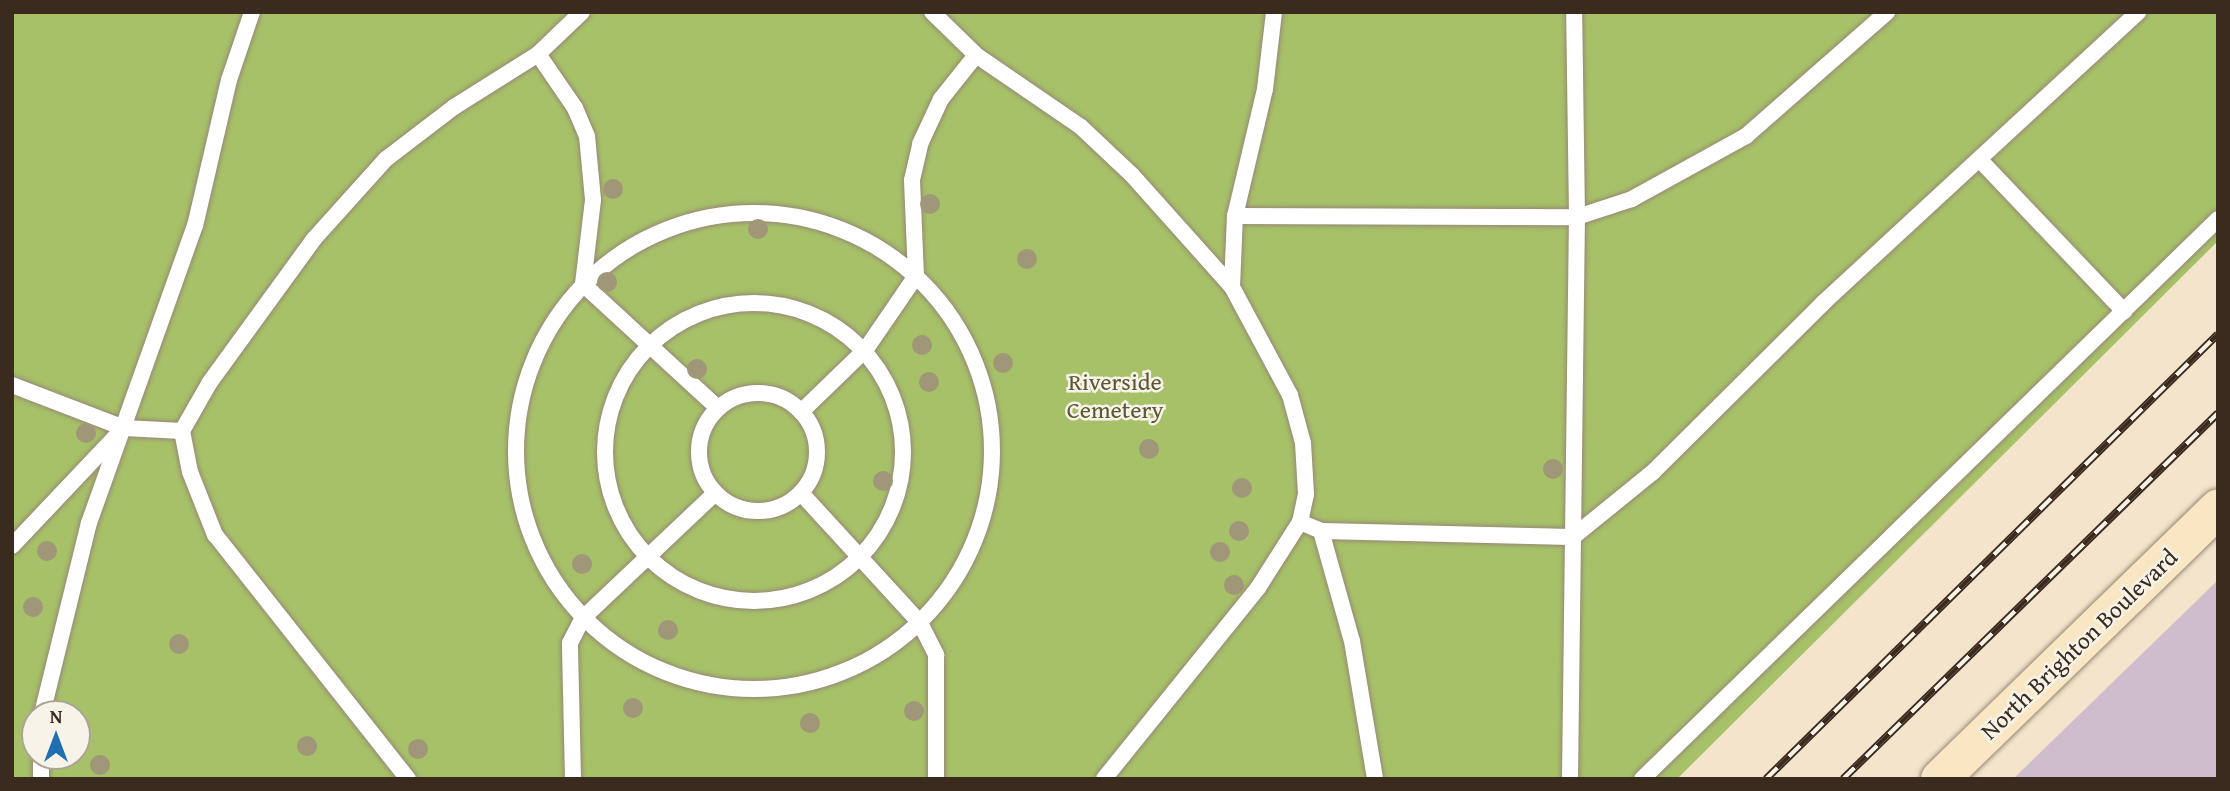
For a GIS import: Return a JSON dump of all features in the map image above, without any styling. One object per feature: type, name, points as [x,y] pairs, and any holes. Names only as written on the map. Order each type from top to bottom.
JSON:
[{"type":"main road","name":"North Brighton Boulevard","points":[[1940,779],[2218,509]]},
{"type":"lane","points":[[45,700],[89,523],[195,226],[229,80],[252,12]]},
{"type":"lane","points":[[408,779],[215,535],[190,472],[182,431],[210,382],[313,240],[386,159],[454,107],[538,54],[582,12]]},
{"type":"lane","points":[[932,12],[976,55],[1081,127],[1132,175],[1232,287],[1290,395],[1303,443],[1306,494],[1300,522],[1258,588],[1104,779]]},
{"type":"lane","points":[[1232,287],[1235,216],[1265,89],[1274,12]]},
{"type":"lane","points":[[1570,779],[1577,217],[1574,12]]},
{"type":"lane","points":[[1235,216],[1577,217],[1632,199],[1746,136],[1887,12]]},
{"type":"lane","points":[[1300,522],[1321,531],[1573,537],[1653,472],[1823,303],[2138,12]]},
{"type":"lane","points":[[538,54],[575,108],[587,136],[593,201],[583,284]]},
{"type":"lane","points":[[801,412],[863,351],[916,276],[912,180],[920,144],[941,99],[976,55]]},
{"type":"lane","points":[[1980,160],[2124,312]]},
{"type":"lane","points":[[748,213],[785,215],[844,231],[887,254],[916,276],[943,304],[969,349],[989,410],[993,449],[990,487],[971,549],[945,593],[920,623],[883,651],[842,673],[796,686],[750,690],[704,684],[659,670],[619,648],[583,618],[554,582],[532,541],[519,496],[515,451],[519,405],[533,361],[554,320],[583,284],[642,240],[688,223],[748,213]]},
{"type":"lane","points":[[1642,779],[2218,219]]},
{"type":"lane","points":[[583,284],[718,408]]},
{"type":"lane","points":[[757,303],[804,312],[825,321],[863,351],[883,378],[897,409],[903,454],[896,499],[875,540],[860,556],[842,573],[800,593],[754,601],[708,594],[666,573],[649,559],[633,540],[611,498],[604,451],[621,382],[650,345],[699,314],[757,303]]},
{"type":"lane","points":[[12,385],[42,392],[124,428],[182,431]]},
{"type":"lane","points":[[770,394],[801,412],[816,443],[811,478],[801,493],[768,510],[730,505],[715,493],[699,459],[700,440],[718,408],[734,398],[770,394]]},
{"type":"lane","points":[[12,545],[124,428]]},
{"type":"lane","points":[[573,779],[570,643],[583,618],[649,559],[715,493]]},
{"type":"lane","points":[[801,493],[920,623],[936,655],[936,779]]},
{"type":"lane","points":[[1321,531],[1352,641],[1375,779]]},
{"type":"shaded area","points":[[2218,580],[2218,779],[2013,779]]},
{"type":"green space","name":"Riverside Cemetery","points":[[12,12],[2218,12],[2218,241],[1677,779],[12,779]]},
{"type":"railway","points":[[1766,779],[2218,334]]},
{"type":"railway","points":[[1843,779],[2218,413]]}]
